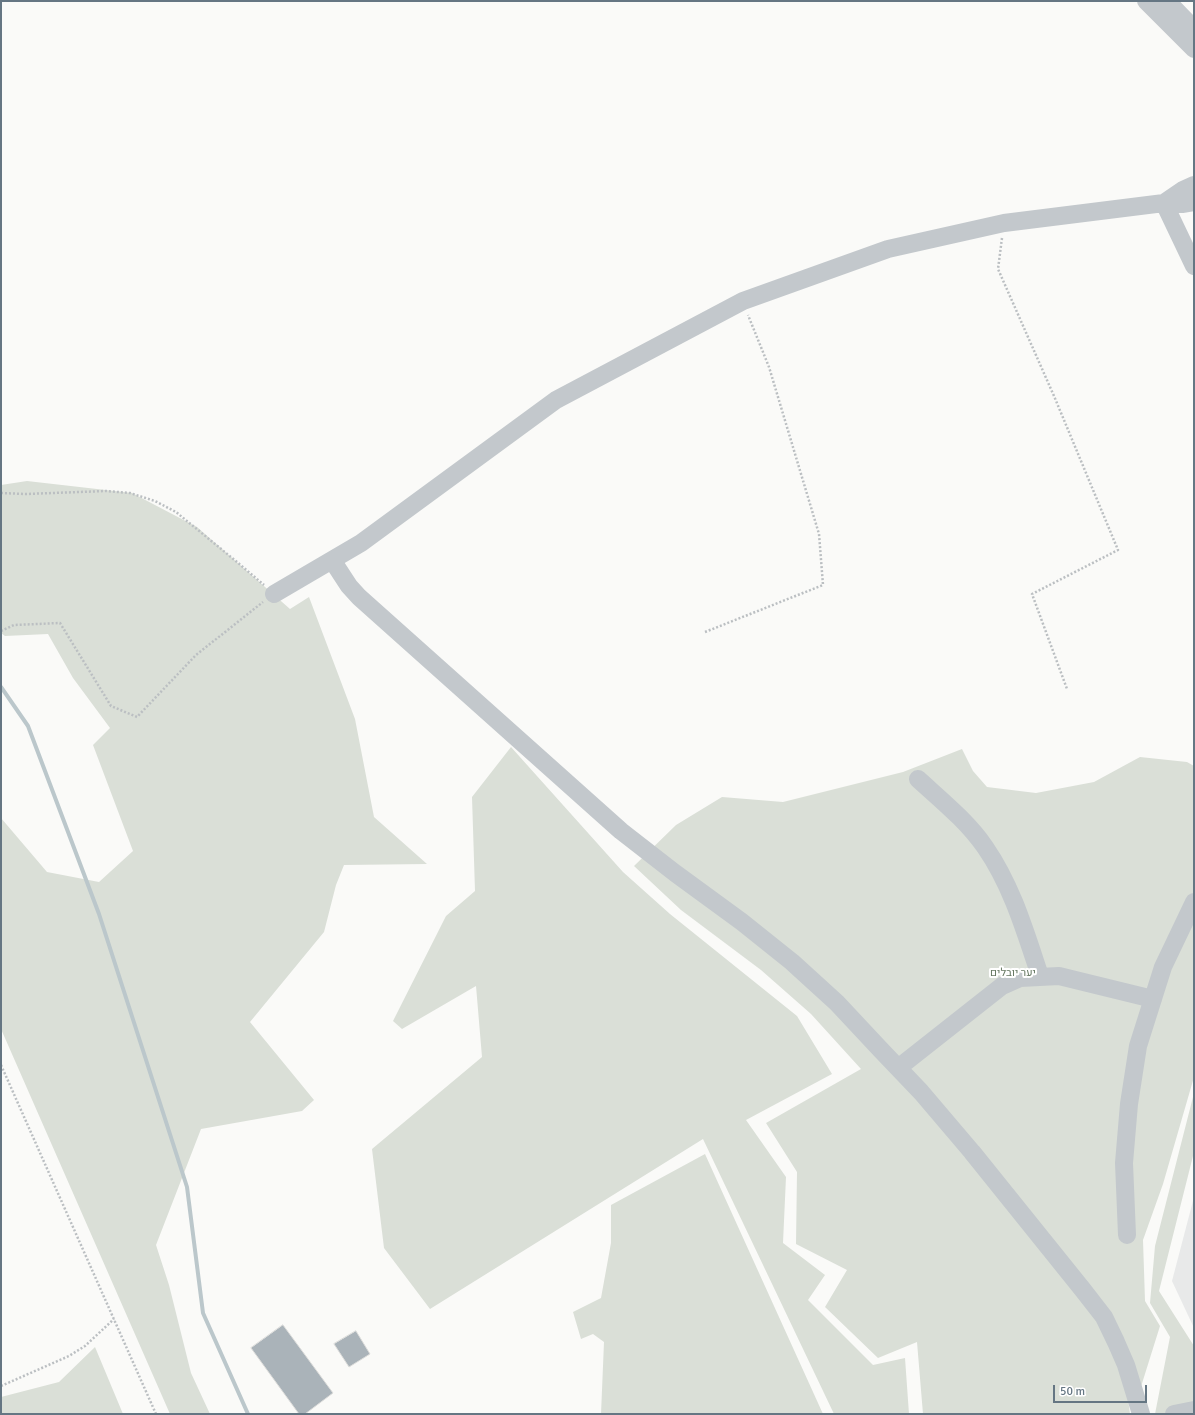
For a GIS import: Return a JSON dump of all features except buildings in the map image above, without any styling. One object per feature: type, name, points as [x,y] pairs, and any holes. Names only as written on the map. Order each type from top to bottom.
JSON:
[{"type":"street","points":[[1146,1],[1194,49]]},
{"type":"street","points":[[1167,1],[1194,29]]},
{"type":"street","points":[[1164,203],[1183,190],[1194,185]]},
{"type":"street","points":[[274,594],[361,543],[556,400],[743,301],[888,249],[1004,223],[1164,203],[1182,204],[1194,202]]},
{"type":"street","points":[[1164,203],[1194,266]]},
{"type":"street","points":[[332,560],[349,586],[359,597],[621,831],[742,922],[792,962],[836,1004],[898,1068],[972,1152],[1104,1317],[1126,1365],[1142,1414]]},
{"type":"street","points":[[918,779],[960,819],[984,846],[1005,880],[1018,909],[1040,976]]},
{"type":"street","points":[[1127,1235],[1124,1163],[1129,1104],[1138,1046],[1163,967],[1194,902]]},
{"type":"street","points":[[898,1068],[1002,986],[1020,978],[1059,976],[1153,999]]},
{"type":"street","points":[[1174,1414],[1194,1410]]},
{"type":"path","points":[[1004,223],[998,269],[1054,396],[1118,550],[1032,594],[1067,689]]},
{"type":"path","points":[[705,632],[823,585],[819,534],[769,367],[743,301]]},
{"type":"path","points":[[1,493],[26,494],[106,491],[130,493],[155,501],[176,512],[274,594],[196,654],[137,717],[111,706],[60,623],[14,625],[1,631]]},
{"type":"path","points":[[1,1065],[156,1414]]},
{"type":"path","points":[[1,1386],[69,1356],[85,1346],[114,1319]]},
{"type":"shaded area","points":[[1194,1197],[1194,1328],[1172,1281]]},
{"type":"green space","points":[[27,481],[132,493],[197,527],[290,609],[309,597],[355,719],[374,817],[427,864],[344,865],[336,885],[324,932],[250,1022],[314,1100],[302,1111],[201,1129],[156,1245],[169,1285],[191,1373],[210,1414],[170,1414],[1,1029],[1,818],[47,872],[99,882],[133,851],[93,745],[110,728],[73,678],[48,634],[5,636],[1,633],[1,485]]},
{"type":"green space","points":[[511,747],[623,872],[670,914],[797,1016],[832,1074],[746,1120],[786,1177],[783,1243],[825,1275],[808,1300],[873,1365],[905,1358],[909,1414],[834,1414],[703,1139],[430,1309],[384,1248],[372,1149],[482,1057],[476,986],[402,1029],[393,1021],[446,916],[475,891],[472,797]]},
{"type":"green space","name":"יער יובלים","points":[[962,749],[973,771],[987,787],[1036,793],[1094,782],[1140,757],[1187,762],[1194,766],[1194,1077],[1163,1184],[1143,1240],[1145,1301],[1160,1326],[1139,1393],[1128,1399],[1130,1414],[923,1414],[917,1342],[878,1358],[825,1307],[847,1270],[796,1244],[797,1172],[766,1123],[861,1069],[811,1014],[761,970],[681,910],[634,866],[676,825],[722,797],[783,802],[903,772]]},
{"type":"green space","points":[[1194,1093],[1194,1152],[1159,1291],[1194,1346],[1194,1414],[1155,1414],[1170,1337],[1150,1303],[1155,1246]]},
{"type":"green space","points":[[705,1154],[823,1414],[601,1414],[604,1342],[593,1334],[581,1339],[573,1312],[601,1298],[611,1243],[611,1205]]},
{"type":"green space","points":[[95,1347],[123,1414],[1,1414],[1,1397],[59,1382]]},
{"type":"waterway","points":[[1,687],[28,726],[99,914],[187,1187],[203,1313],[248,1414]]}]
